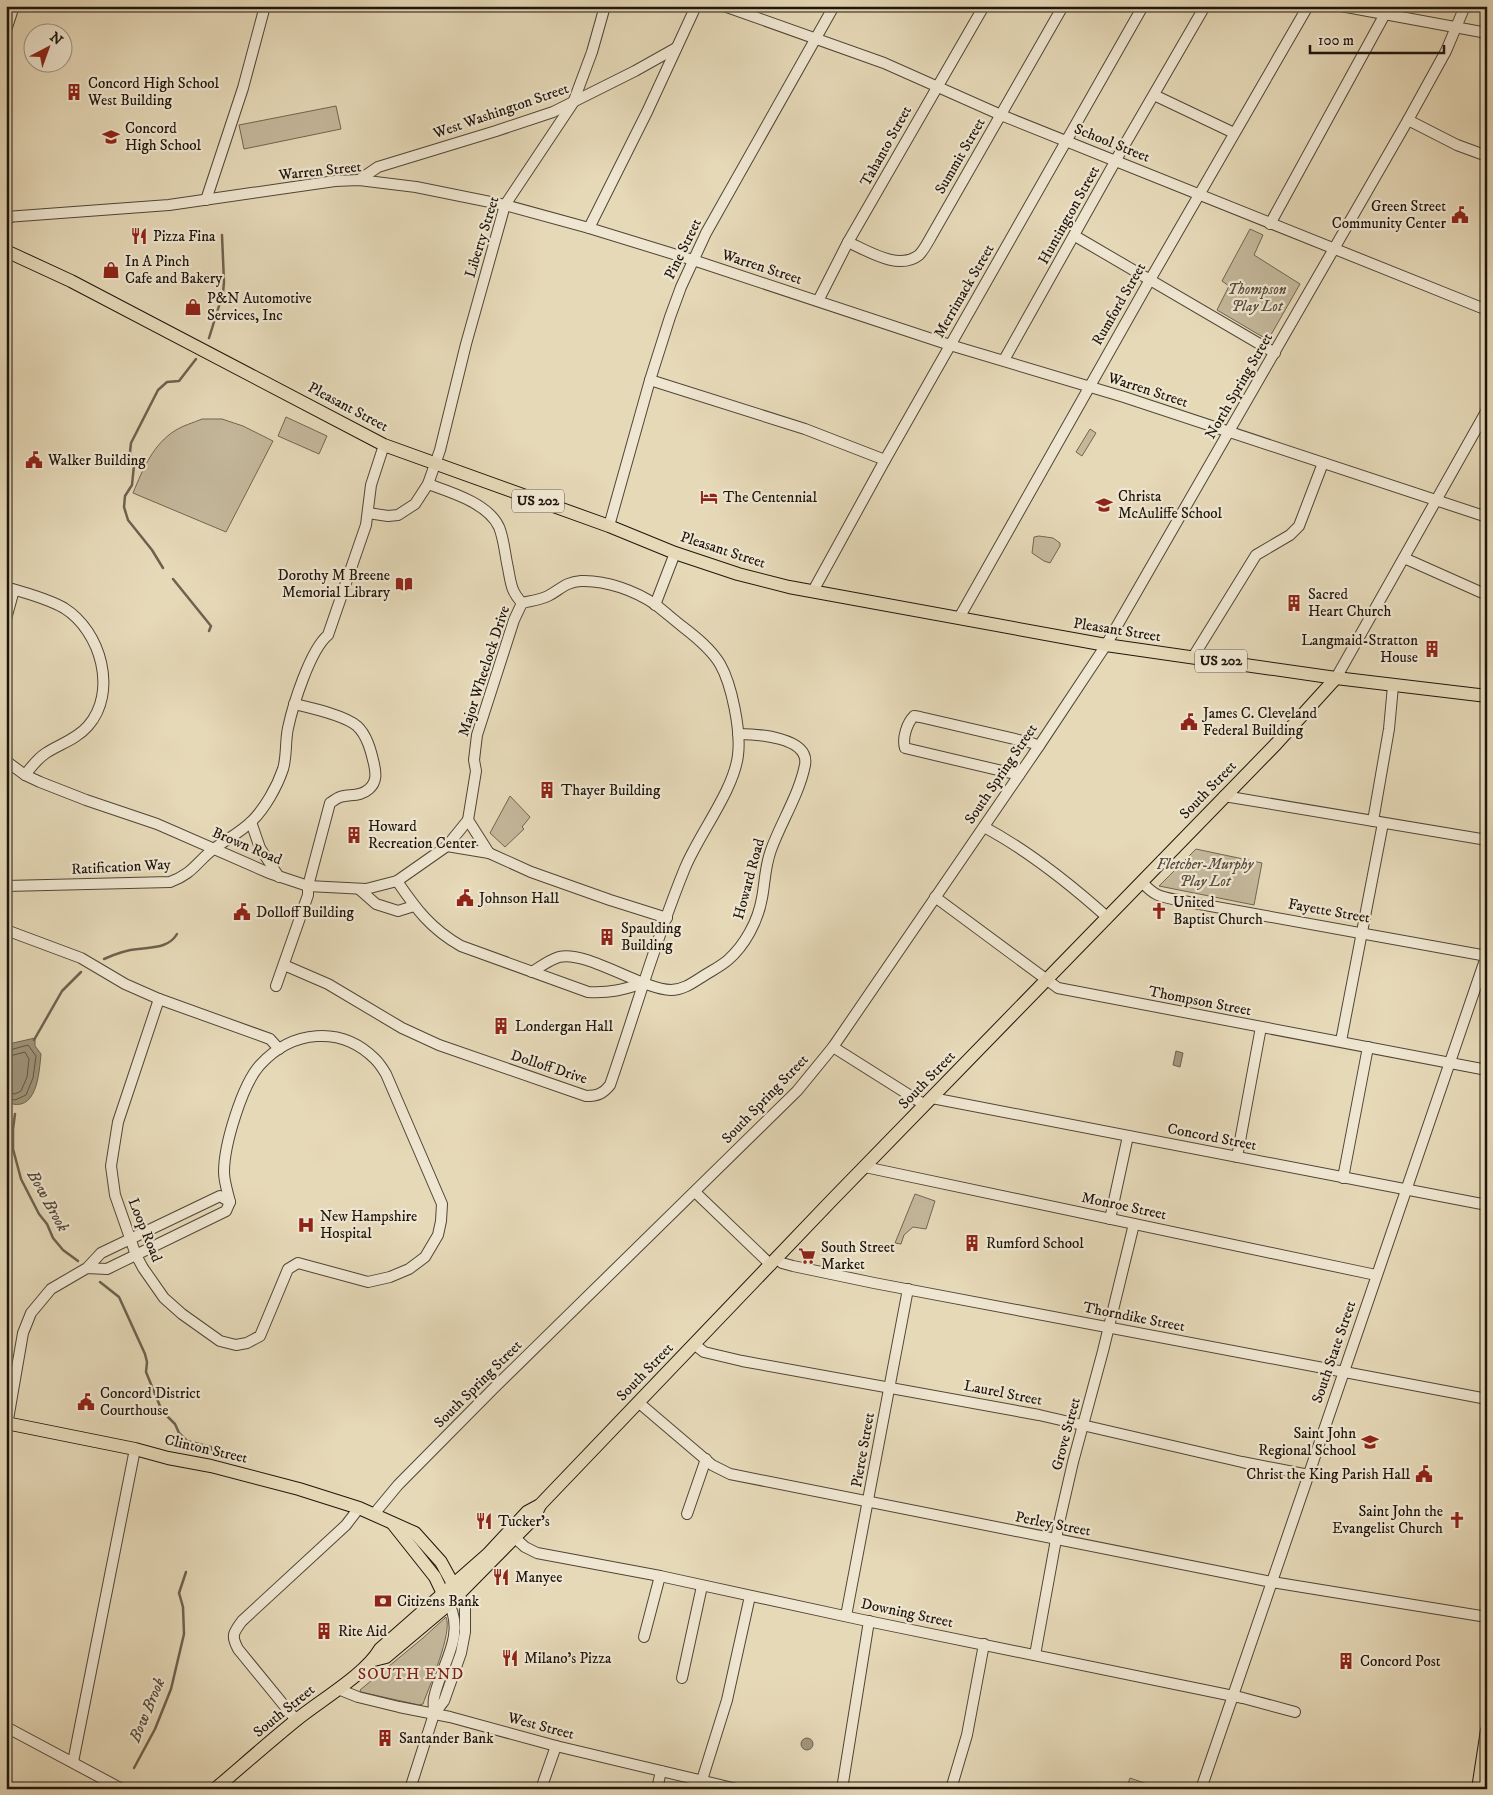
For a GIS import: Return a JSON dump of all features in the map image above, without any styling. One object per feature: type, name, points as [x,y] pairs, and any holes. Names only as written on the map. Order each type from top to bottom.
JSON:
[{"type":"main road","name":"Pleasant Street","points":[[6,251],[79,285],[384,444],[434,464],[609,526],[675,553],[738,574],[812,591],[1106,645],[1393,686],[1487,696]]},
{"type":"main road","name":"South Street","points":[[215,1789],[296,1720],[374,1660],[380,1649],[446,1599],[527,1512],[540,1505],[1107,916],[1276,744],[1336,678]]},
{"type":"main road","name":"Clinton Street","points":[[7,1426],[135,1449],[299,1489],[359,1508],[414,1533],[431,1549],[441,1562],[456,1589]]},
{"type":"main road","name":"South Street","points":[[456,1589],[515,1538],[534,1518],[540,1505]]},
{"type":"main road","name":"Clinton Street","points":[[393,1524],[434,1577],[446,1599]]},
{"type":"main road","points":[[1478,1789],[1487,1730]]},
{"type":"street","points":[[6,30],[14,6]]},
{"type":"street","points":[[206,200],[243,88],[265,6]]},
{"type":"street","name":"Liberty Street","points":[[368,513],[388,516],[398,515],[415,504],[428,484],[440,450],[466,344],[505,205],[573,103],[592,52],[605,6]]},
{"type":"street","points":[[589,228],[647,112],[696,6]]},
{"type":"street","name":"School Street","points":[[724,6],[884,63],[1001,115],[1487,310]]},
{"type":"street","name":"Pine Street","points":[[609,526],[670,316],[693,260],[706,233],[834,6]]},
{"type":"street","name":"Tahanto Street","points":[[818,301],[848,242],[984,6]]},
{"type":"street","name":"Summit Street","points":[[848,242],[884,258],[900,261],[910,260],[919,254],[932,235],[1063,6]]},
{"type":"street","name":"Merrimack Street","points":[[812,591],[1143,6]]},
{"type":"street","name":"Huntington Street","points":[[1004,360],[1205,6]]},
{"type":"street","name":"Rumford Street","points":[[959,618],[1150,280],[1308,6]]},
{"type":"street","points":[[1341,6],[1487,32]]},
{"type":"street","name":"North Spring Street","points":[[1106,645],[1408,120],[1446,51],[1465,6]]},
{"type":"street","points":[[1270,224],[1385,14]]},
{"type":"street","name":"West Washington Street","points":[[359,180],[378,167],[553,112],[676,48]]},
{"type":"street","points":[[1154,95],[1234,133]]},
{"type":"street","points":[[1408,120],[1457,145],[1487,156]]},
{"type":"street","name":"Warren Street","points":[[7,218],[169,205],[335,181],[359,180],[416,187],[505,205],[589,228],[693,260],[950,345],[1090,387],[1487,517]]},
{"type":"street","points":[[1075,236],[1275,353]]},
{"type":"street","points":[[650,380],[805,429],[885,460]]},
{"type":"street","points":[[1336,678],[1487,410]]},
{"type":"street","name":"Ratification Way","points":[[6,886],[170,882],[189,874],[213,849],[251,822],[260,812],[274,790],[282,770],[294,704],[317,648],[328,635],[366,525],[371,485],[384,444]]},
{"type":"street","points":[[1192,657],[1256,556],[1290,536],[1299,526],[1322,463]]},
{"type":"street","points":[[428,484],[456,494],[494,517],[500,528],[513,592],[522,603]]},
{"type":"street","points":[[655,605],[675,553]]},
{"type":"street","points":[[1404,558],[1487,595]]},
{"type":"street","name":"Major Wheelock Drive","points":[[468,820],[476,771],[474,760],[476,735],[514,620],[522,603],[548,596],[569,583],[582,581],[620,588],[655,605],[696,637],[719,663],[728,682],[732,695],[739,753],[728,784],[691,855]]},
{"type":"street","points":[[6,619],[10,589],[55,604],[73,615],[92,640],[100,659],[104,679],[102,700],[93,720],[76,736],[45,753],[25,775]]},
{"type":"street","name":"South Spring Street","points":[[374,1514],[398,1485],[493,1389],[796,1091],[833,1047],[1106,645]]},
{"type":"street","points":[[1341,1041],[1362,932],[1378,822],[1393,686]]},
{"type":"street","points":[[276,986],[308,895],[308,886],[330,803],[339,797],[359,795],[369,790],[375,782],[376,771],[371,751],[363,732],[356,725],[318,709],[294,704]]},
{"type":"street","points":[[1019,775],[905,748],[906,731],[910,720],[914,716],[1023,740],[1039,746]]},
{"type":"street","name":"Howard Road","points":[[644,983],[670,990],[690,984],[734,955],[747,938],[756,919],[762,899],[768,858],[793,800],[806,761],[803,751],[794,745],[755,734],[738,734]]},
{"type":"street","name":"Brown Road","points":[[6,761],[25,775],[86,800],[157,824],[213,849],[308,886],[366,889],[397,881],[447,846],[468,820]]},
{"type":"street","points":[[1224,796],[1487,840]]},
{"type":"street","points":[[468,820],[489,853]]},
{"type":"street","points":[[251,822],[260,848],[279,876]]},
{"type":"street","points":[[984,827],[1003,837],[1064,879],[1107,916]]},
{"type":"street","points":[[447,846],[489,853],[531,872],[666,918]]},
{"type":"street","name":"Dolloff Drive","points":[[284,965],[328,984],[402,1028],[439,1045],[576,1093],[596,1096],[605,1092],[610,1085],[666,918],[691,855]]},
{"type":"street","points":[[397,881],[414,906],[443,936],[461,946],[588,992],[618,992],[644,983]]},
{"type":"street","name":"Fayette Street","points":[[1142,882],[1151,893],[1156,895],[1486,955]]},
{"type":"street","points":[[359,889],[376,904],[398,911],[414,906]]},
{"type":"street","name":"Thompson Street","points":[[935,897],[1058,988],[1487,1070]]},
{"type":"street","points":[[6,930],[81,958],[125,984],[159,999],[270,1039],[279,1049]]},
{"type":"street","name":"South State Street","points":[[1201,1789],[1486,955]]},
{"type":"street","points":[[532,972],[560,957],[571,957],[644,983]]},
{"type":"street","name":"Loop Road","points":[[159,999],[118,1122],[114,1139],[112,1166],[115,1195],[136,1255],[164,1298],[182,1314],[220,1341],[236,1345],[247,1344],[260,1336],[288,1269],[298,1263],[368,1282],[390,1277],[409,1269],[425,1257],[438,1235],[442,1221],[442,1204],[386,1074],[376,1060],[361,1047],[345,1039],[325,1034],[305,1038],[279,1049],[260,1065],[248,1083],[228,1142],[224,1173],[230,1202]]},
{"type":"street","points":[[1237,1157],[1261,1028]]},
{"type":"street","name":"Concord Street","points":[[833,1047],[929,1101],[1128,1136],[1405,1190],[1487,1204]]},
{"type":"street","points":[[1343,1178],[1368,1047]]},
{"type":"street","points":[[1110,1219],[1128,1136]]},
{"type":"street","name":"Monroe Street","points":[[866,1167],[1376,1275]]},
{"type":"street","name":"Thorndike Street","points":[[694,1192],[774,1261],[908,1289],[1487,1399]]},
{"type":"street","points":[[7,1426],[23,1333],[31,1313],[51,1289],[87,1268],[101,1253],[220,1196],[230,1202],[226,1211],[107,1269],[87,1268]]},
{"type":"street","name":"Grove Street","points":[[1034,1655],[1073,1462],[1134,1224]]},
{"type":"street","name":"Pierce Street","points":[[846,1616],[908,1289]]},
{"type":"street","name":"Laurel Street","points":[[694,1344],[704,1352],[719,1356],[1084,1425],[1242,1462],[1309,1475]]},
{"type":"street","name":"Perley Street","points":[[638,1402],[706,1459],[730,1474],[1272,1582],[1487,1617]]},
{"type":"street","points":[[73,1762],[135,1449]]},
{"type":"street","points":[[687,1514],[706,1459]]},
{"type":"street","points":[[296,1720],[238,1650],[233,1635],[242,1621],[346,1525],[359,1508]]},
{"type":"street","name":"Downing Street","points":[[515,1538],[526,1547],[537,1552],[1233,1696],[1295,1712]]},
{"type":"street","points":[[644,1637],[660,1576]]},
{"type":"street","points":[[682,1678],[702,1586]]},
{"type":"street","points":[[410,1789],[434,1714],[444,1701],[461,1653],[465,1632],[465,1605],[456,1589]]},
{"type":"street","points":[[702,1780],[727,1700],[750,1596]]},
{"type":"street","points":[[434,1714],[433,1699],[452,1646],[455,1629],[453,1612],[446,1599]]},
{"type":"street","points":[[842,1789],[869,1621]]},
{"type":"street","points":[[951,1789],[967,1735],[984,1644]]},
{"type":"street","name":"West Street","points":[[338,1689],[358,1697],[474,1723],[556,1746],[737,1789]]},
{"type":"street","points":[[6,1727],[122,1789]]},
{"type":"street","points":[[541,1789],[556,1746]]},
{"type":"street","points":[[657,1789],[661,1771]]},
{"type":"green space","points":[[336,106],[341,129],[244,149],[239,125]]},
{"type":"green space","name":"Thompson Play Lot","points":[[1250,229],[1263,235],[1254,255],[1300,284],[1268,340],[1217,310],[1229,286],[1222,281]]},
{"type":"green space","points":[[286,417],[327,436],[319,454],[278,436]]},
{"type":"green space","points":[[202,419],[222,419],[243,426],[273,441],[226,532],[133,493],[145,466],[161,442],[179,428]]},
{"type":"green space","points":[[1090,429],[1096,433],[1082,456],[1076,452]]},
{"type":"green space","points":[[1034,537],[1053,538],[1060,543],[1050,563],[1032,553]]},
{"type":"green space","points":[[510,796],[530,817],[522,827],[524,829],[505,847],[490,833]]},
{"type":"green space","name":"Fletcher-Murphy Play Lot","points":[[1196,849],[1262,863],[1254,905],[1159,886]]},
{"type":"green space","points":[[915,1194],[935,1201],[926,1229],[913,1227],[904,1235],[901,1244],[895,1243]]},
{"type":"green space","points":[[446,1617],[446,1635],[443,1647],[423,1704],[419,1705],[361,1692],[360,1690]]},
{"type":"green space","points":[[1130,1778],[1162,1789],[1126,1789]]},
{"type":"water","points":[[35,1038],[35,1046],[41,1054],[34,1090],[30,1098],[24,1103],[6,1102],[6,1047],[13,1043]]},
{"type":"water","points":[[1176,1051],[1183,1053],[1180,1067],[1173,1065]]},
{"type":"water","points":[[807,1738],[813,1744],[807,1750],[801,1744]]},
{"type":"waterway","name":"Bow Brook","points":[[209,338],[223,293],[222,235]]},
{"type":"waterway","name":"Bow Brook","points":[[163,568],[152,550],[128,520],[124,507],[125,496],[132,485],[134,465],[130,452],[131,443],[158,390],[167,382],[179,381],[196,359]]},
{"type":"waterway","name":"Bow Brook","points":[[173,579],[211,626],[209,631]]},
{"type":"waterway","name":"Bow Brook","points":[[104,959],[125,951],[165,944],[174,939],[177,934]]},
{"type":"waterway","name":"Bow Brook","points":[[34,1040],[62,991],[81,972]]},
{"type":"waterway","name":"Bow Brook","points":[[15,1114],[13,1149],[21,1179],[53,1238],[63,1250],[78,1261]]},
{"type":"waterway","name":"Bow Brook","points":[[100,1282],[119,1297],[145,1354],[147,1362],[146,1372],[162,1411],[175,1424],[179,1433],[187,1441],[211,1447],[212,1450]]},
{"type":"waterway","name":"Bow Brook","points":[[134,1768],[155,1729],[171,1689],[184,1634],[183,1607],[179,1593],[186,1572]]},
{"type":"place","name":"Concord High School West Building","points":[[74,92]]},
{"type":"place","name":"Concord High School","points":[[111,137]]},
{"type":"place","name":"Green Street Community Center","points":[[1460,215]]},
{"type":"place","name":"Pizza Fina","points":[[139,236]]},
{"type":"place","name":"In A Pinch Cafe and Bakery","points":[[111,270]]},
{"type":"place","name":"P&N Automotive Services, Inc","points":[[193,307]]},
{"type":"place","name":"Walker Building","points":[[34,460]]},
{"type":"place","name":"The Centennial","points":[[709,497]]},
{"type":"place","name":"Christa McAuliffe School","points":[[1104,505]]},
{"type":"place","name":"Dorothy M Breene Memorial Library","points":[[404,584]]},
{"type":"place","name":"Sacred Heart Church","points":[[1294,603]]},
{"type":"place","name":"Langmaid-Stratton House","points":[[1432,649]]},
{"type":"place","name":"James C. Cleveland Federal Building","points":[[1189,722]]},
{"type":"place","name":"Thayer Building","points":[[547,790]]},
{"type":"place","name":"Howard Recreation Center","points":[[354,835]]},
{"type":"place","name":"Johnson Hall","points":[[465,898]]},
{"type":"place","name":"United Baptist Church","points":[[1159,911]]},
{"type":"place","name":"Dolloff Building","points":[[242,912]]},
{"type":"place","name":"Spaulding Building","points":[[607,937]]},
{"type":"place","name":"Londergan Hall","points":[[501,1026]]},
{"type":"place","name":"New Hampshire Hospital","points":[[306,1225]]},
{"type":"place","name":"Rumford School","points":[[972,1243]]},
{"type":"place","name":"South Street Market","points":[[807,1256]]},
{"type":"place","name":"Concord District Courthouse","points":[[86,1402]]},
{"type":"place","name":"Saint John Regional School","points":[[1370,1442]]},
{"type":"place","name":"Christ the King Parish Hall","points":[[1424,1474]]},
{"type":"place","name":"Saint John the Evangelist Church","points":[[1457,1520]]},
{"type":"place","name":"Tucker's","points":[[484,1521]]},
{"type":"place","name":"Manyee","points":[[501,1577]]},
{"type":"place","name":"Citizens Bank","points":[[383,1601]]},
{"type":"place","name":"Rite Aid","points":[[324,1631]]},
{"type":"place","name":"Milano's Pizza","points":[[510,1658]]},
{"type":"place","name":"Concord Post","points":[[1346,1661]]},
{"type":"place","name":"Santander Bank","points":[[385,1738]]},
{"type":"district","name":"SOUTH END","points":[[411,1674]]}]
